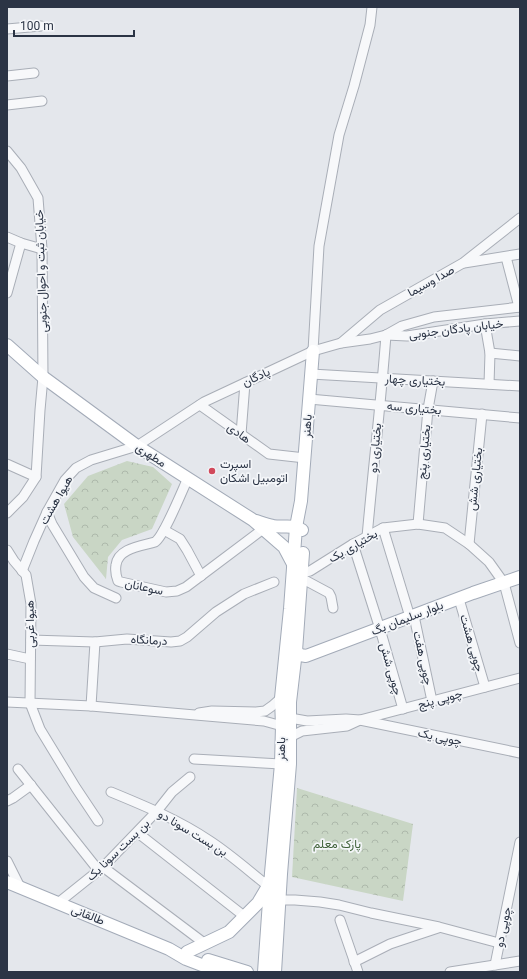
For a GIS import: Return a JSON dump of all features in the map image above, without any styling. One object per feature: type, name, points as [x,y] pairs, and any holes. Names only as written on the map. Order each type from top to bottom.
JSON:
[{"type":"main road","name":"مطهری","points":[[7,345],[43,376],[137,446],[253,520],[284,547],[298,572]]},
{"type":"main road","name":"باهنر","points":[[264,972],[281,764],[296,651],[301,502],[313,351]]},
{"type":"main road","points":[[253,520],[273,526],[300,530]]},
{"type":"main road","name":"باهنر","points":[[275,972],[290,764],[290,737],[281,698],[290,608],[298,572]]},
{"type":"main road","name":"بلوار سلیمان بگ","points":[[296,651],[300,655],[306,656],[520,577]]},
{"type":"main road","points":[[187,952],[228,932],[258,903],[268,886],[272,873]]},
{"type":"main road","name":"طالقانی","points":[[7,882],[169,949],[186,960],[220,972]]},
{"type":"main road","name":"طالقانی","points":[[169,949],[187,952],[247,972]]},
{"type":"street","points":[[313,351],[319,246],[339,135],[370,25],[372,7]]},
{"type":"street","points":[[7,29],[41,26]]},
{"type":"street","points":[[7,76],[34,73]]},
{"type":"street","points":[[7,105],[42,100]]},
{"type":"street","name":"خیابان ثبت و احوال جنوبی","points":[[7,151],[21,168],[38,198],[42,249],[43,376]]},
{"type":"street","name":"صدا وسیما","points":[[341,343],[380,310],[463,264],[520,218]]},
{"type":"street","points":[[7,237],[42,249]]},
{"type":"street","points":[[7,294],[21,243]]},
{"type":"street","points":[[463,264],[520,254]]},
{"type":"street","points":[[506,256],[520,307]]},
{"type":"street","name":"خیابان پادگان جنوبی","points":[[386,335],[402,326],[434,318],[520,307]]},
{"type":"street","name":"خیابان پادگان جنوبی","points":[[386,335],[407,336],[485,324],[520,321]]},
{"type":"street","points":[[485,324],[490,354],[489,384]]},
{"type":"street","name":"پادگان","points":[[137,446],[200,405],[313,351],[341,343],[386,335]]},
{"type":"street","name":"بختیاری دو","points":[[367,537],[386,335]]},
{"type":"street","points":[[490,354],[520,356]]},
{"type":"street","name":"بختیاری چهار","points":[[311,374],[520,386]]},
{"type":"street","points":[[7,513],[23,497],[36,477],[43,376]]},
{"type":"street","name":"بختیاری پنج","points":[[418,524],[428,409],[433,381]]},
{"type":"street","points":[[241,434],[245,383]]},
{"type":"street","name":"بختیاری سه","points":[[309,399],[520,418]]},
{"type":"street","name":"هادی","points":[[200,405],[269,454],[305,458]]},
{"type":"street","name":"بختیاری شش","points":[[469,544],[482,414]]},
{"type":"street","name":"هیوا هشت","points":[[22,571],[48,512],[65,480],[76,468],[91,460],[137,446]]},
{"type":"street","points":[[7,465],[36,477]]},
{"type":"street","name":"سوعانان","points":[[188,478],[158,540],[128,550],[120,556],[116,563],[115,571],[118,581],[166,592],[177,591],[186,587],[263,529]]},
{"type":"street","points":[[48,512],[52,524],[84,577],[94,588],[116,598]]},
{"type":"street","name":"بختیاری یک","points":[[298,572],[310,571],[353,544],[383,528],[418,524],[446,528],[469,544],[489,562],[504,583]]},
{"type":"street","name":"چوپی هفت","points":[[383,528],[412,617],[432,701]]},
{"type":"street","points":[[164,530],[180,540],[201,576]]},
{"type":"street","name":"چوپی شش","points":[[353,544],[403,709]]},
{"type":"street","name":"هیوا غربی","points":[[7,550],[26,575],[31,604],[30,703]]},
{"type":"street","points":[[298,572],[329,593],[333,608]]},
{"type":"street","name":"درمانگاه","points":[[31,640],[95,642],[127,639],[171,642],[180,641],[188,637],[216,612],[244,594],[274,582]]},
{"type":"street","points":[[504,583],[520,643]]},
{"type":"street","name":"چوپی هشت","points":[[459,599],[485,687]]},
{"type":"street","points":[[91,706],[95,642]]},
{"type":"street","points":[[7,654],[30,659]]},
{"type":"street","name":"چوپی پنج","points":[[360,720],[520,678]]},
{"type":"street","points":[[186,715],[212,711],[265,711],[281,698]]},
{"type":"street","points":[[7,702],[91,706],[186,715],[286,722]]},
{"type":"street","points":[[30,703],[40,729],[98,821]]},
{"type":"street","name":"چوپی یک","points":[[286,722],[346,719],[360,720],[520,753]]},
{"type":"street","points":[[290,737],[310,729],[347,726],[360,720]]},
{"type":"street","points":[[194,759],[281,764]]},
{"type":"street","points":[[18,769],[101,869],[204,943]]},
{"type":"street","name":"بن بست سونا یک","points":[[58,903],[101,869],[138,832],[172,792],[190,776]]},
{"type":"street","points":[[7,801],[31,785]]},
{"type":"street","name":"بن بست سونا دو","points":[[111,792],[157,811],[209,840],[268,886]]},
{"type":"street","points":[[138,832],[244,916]]},
{"type":"street","name":"چوپی دو","points":[[495,964],[520,842]]},
{"type":"street","points":[[7,861],[20,887]]},
{"type":"street","points":[[280,900],[308,901],[339,905],[439,927],[499,943]]},
{"type":"street","points":[[340,920],[358,972]]},
{"type":"street","points":[[354,962],[390,944],[439,927]]},
{"type":"street","points":[[450,972],[520,961]]},
{"type":"green space","points":[[127,461],[153,467],[172,484],[152,529],[122,540],[108,557],[106,579],[73,537],[64,504],[88,476]]},
{"type":"green space","name":"پارک معلم","points":[[297,788],[413,824],[403,901],[292,877]]},
{"type":"place","name":"اسپرت اتومبیل اشکان","points":[[212,471]]}]
